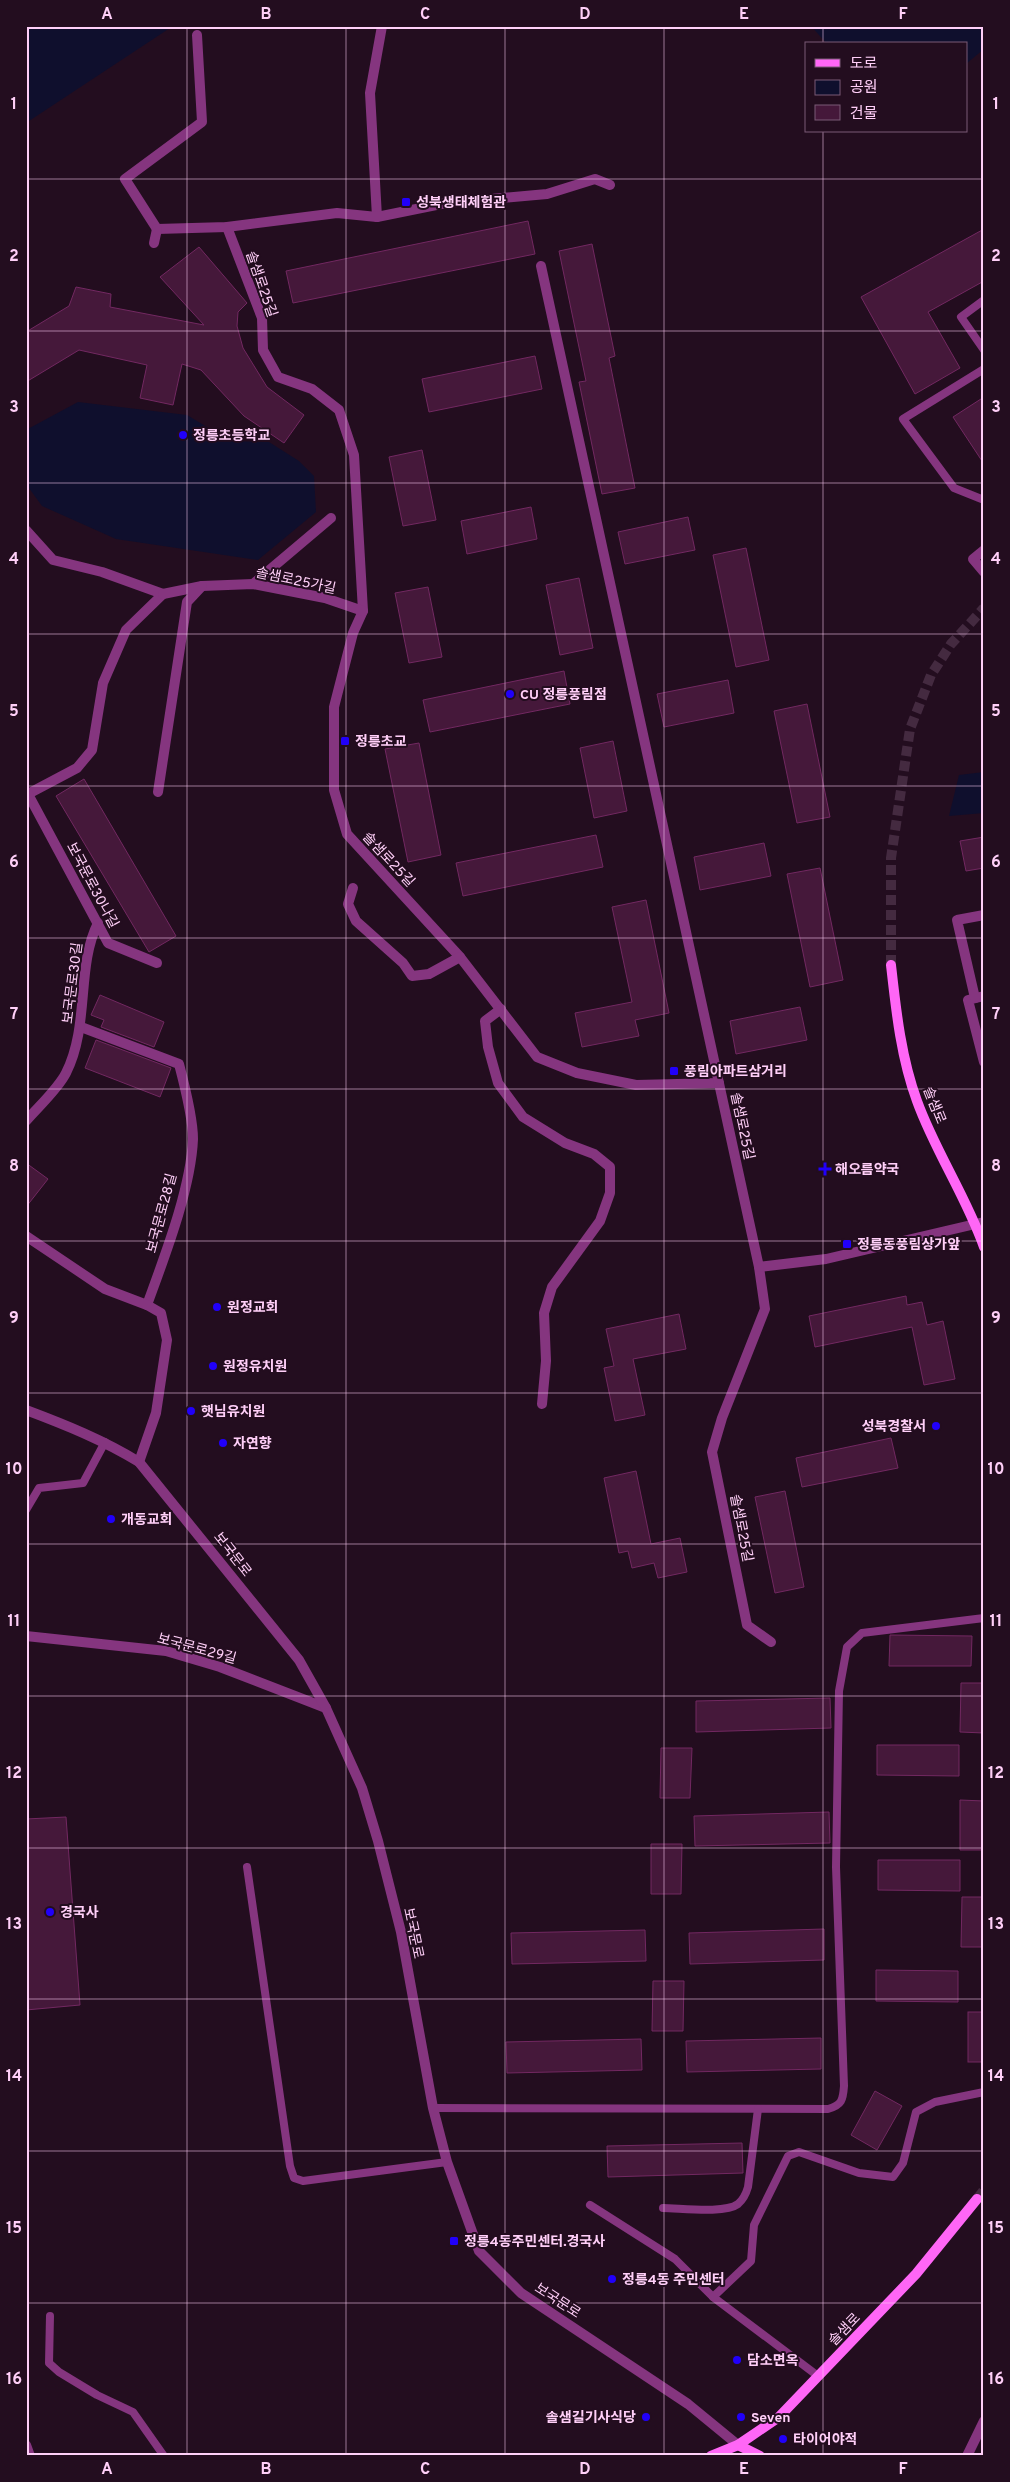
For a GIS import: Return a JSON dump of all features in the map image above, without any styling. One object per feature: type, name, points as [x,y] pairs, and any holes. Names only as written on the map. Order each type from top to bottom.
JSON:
[{"type":"main road","name":"솔샘로","points":[[891,965],[898,1026],[916,1100],[980,1223],[984,1247]]},
{"type":"main road","name":"솔샘로","points":[[711,2456],[738,2445],[779,2417],[916,2274],[980,2200]]},
{"type":"main road","name":"보국문로","points":[[738,2445],[760,2456]]},
{"type":"street","points":[[377,217],[370,93],[382,26]]},
{"type":"street","points":[[154,243],[158,229],[125,179],[202,122],[197,35]]},
{"type":"street","points":[[158,229],[227,227],[337,213],[377,217],[446,203],[547,194],[596,179],[610,184]]},
{"type":"street","name":"솔샘로25길","points":[[227,227],[262,318],[263,350],[278,377],[312,388],[339,410],[354,455],[363,611],[353,633],[334,707],[334,790],[347,834],[460,957],[537,1057],[577,1073],[636,1085],[719,1083],[759,1267],[765,1309],[722,1418],[712,1452],[747,1625],[771,1642]]},
{"type":"street","points":[[541,266],[719,1083]]},
{"type":"street","points":[[253,584],[331,518]]},
{"type":"street","points":[[26,530],[53,560],[102,572],[163,594],[126,630],[103,683],[92,750],[77,768],[27,795]]},
{"type":"street","points":[[984,550],[973,559],[984,572]]},
{"type":"street","name":"솔샘로25가길","points":[[163,594],[202,586],[253,584],[325,598],[363,611]]},
{"type":"street","points":[[158,792],[187,602],[202,586]]},
{"type":"street","name":"보국문로30나길","points":[[27,795],[108,943],[157,963]]},
{"type":"street","points":[[353,888],[348,904],[356,921],[404,963],[412,976],[430,974],[460,957]]},
{"type":"street","points":[[984,915],[957,920],[980,997],[968,1000],[984,1062]]},
{"type":"street","name":"보국문로30길","points":[[26,1121],[66,1074],[81,1027],[91,938],[98,923]]},
{"type":"street","points":[[501,1009],[485,1021],[488,1047],[498,1083],[523,1117],[565,1143],[594,1154],[610,1167],[610,1193],[600,1221],[552,1287],[544,1313],[546,1361],[542,1404]]},
{"type":"street","name":"보국문로28길","points":[[81,1027],[178,1064],[182,1078],[193,1138],[185,1183],[165,1254],[147,1305]]},
{"type":"street","points":[[759,1267],[826,1259],[980,1223]]},
{"type":"street","points":[[26,1236],[105,1289],[147,1305],[161,1313],[166,1340],[156,1413],[139,1462]]},
{"type":"street","name":"보국문로","points":[[26,1410],[105,1442],[139,1462],[299,1660],[326,1708],[362,1788],[378,1841],[401,1932],[433,2108],[447,2162],[478,2251],[521,2293],[680,2398],[738,2445]]},
{"type":"street","name":"보국문로29길","points":[[26,1636],[166,1651],[220,1667],[326,1708]]},
{"type":"street","points":[[967,2456],[984,2422]]},
{"type":"street","points":[[26,2445],[30,2456]]},
{"type":"lane","points":[[984,300],[962,318],[984,350]]},
{"type":"lane","points":[[984,369],[903,419],[954,488],[984,500]]},
{"type":"lane","points":[[26,1510],[39,1488],[83,1483],[105,1442]]},
{"type":"lane","points":[[433,2108],[828,2109],[836,2107],[843,2101],[836,1868],[839,1691],[847,1647],[862,1633],[984,1618]]},
{"type":"lane","points":[[247,1867],[290,2166],[294,2178],[304,2182],[447,2162]]},
{"type":"lane","points":[[713,2297],[752,2261],[754,2225],[788,2156],[799,2152],[859,2173],[893,2177],[903,2163],[916,2112],[936,2102],[984,2092]]},
{"type":"lane","points":[[663,2208],[727,2209],[738,2205],[745,2197],[748,2187],[758,2109]]},
{"type":"lane","points":[[590,2205],[675,2259],[713,2297],[818,2376]]},
{"type":"lane","points":[[50,2316],[47,2348],[49,2363],[59,2372],[97,2395],[133,2412],[164,2456]]},
{"type":"green space","points":[[26,26],[173,26],[26,123]]},
{"type":"green space","points":[[811,26],[984,26],[984,49],[968,62],[968,42],[825,42]]},
{"type":"green space","points":[[78,402],[187,415],[230,441],[269,442],[299,461],[314,476],[316,512],[258,560],[116,539],[42,506],[26,484],[26,430]]},
{"type":"green space","points":[[984,772],[984,813],[949,816],[959,775]]},
{"type":"building","points":[[528,221],[535,254],[293,303],[286,271]]},
{"type":"building","points":[[984,229],[984,281],[928,312],[960,368],[915,394],[861,297]]},
{"type":"building","points":[[592,244],[615,356],[609,358],[635,488],[602,494],[579,382],[586,381],[559,251]]},
{"type":"building","points":[[199,247],[247,303],[238,312],[237,326],[243,348],[267,387],[304,415],[284,443],[244,416],[201,370],[182,364],[173,405],[140,398],[147,365],[79,350],[26,382],[26,332],[69,306],[76,287],[111,294],[110,307],[204,325],[160,277]]},
{"type":"building","points":[[535,356],[542,389],[429,412],[422,379]]},
{"type":"building","points":[[984,397],[984,464],[953,417]]},
{"type":"building","points":[[422,450],[436,520],[403,526],[389,457]]},
{"type":"building","points":[[531,507],[537,539],[467,554],[461,521]]},
{"type":"building","points":[[688,517],[695,550],[625,564],[618,532]]},
{"type":"building","points":[[746,548],[769,660],[736,667],[713,555]]},
{"type":"building","points":[[579,578],[593,648],[560,655],[546,585]]},
{"type":"building","points":[[428,587],[442,657],[409,663],[395,593]]},
{"type":"building","points":[[564,671],[570,704],[430,732],[423,700]]},
{"type":"building","points":[[728,680],[734,713],[664,727],[657,694]]},
{"type":"building","points":[[807,704],[830,817],[797,823],[774,711]]},
{"type":"building","points":[[613,741],[627,811],[594,818],[580,748]]},
{"type":"building","points":[[419,743],[441,855],[408,862],[385,749]]},
{"type":"building","points":[[84,779],[176,936],[149,952],[56,796]]},
{"type":"building","points":[[596,835],[603,867],[463,896],[456,863]]},
{"type":"building","points":[[984,837],[984,868],[966,871],[960,841]]},
{"type":"building","points":[[764,843],[771,876],[700,890],[694,857]]},
{"type":"building","points":[[820,868],[843,980],[810,987],[787,874]]},
{"type":"building","points":[[646,900],[669,1013],[635,1020],[639,1036],[582,1047],[575,1013],[632,1002],[612,907]]},
{"type":"building","points":[[100,995],[164,1022],[154,1047],[101,1027],[104,1020],[91,1015]]},
{"type":"building","points":[[800,1007],[807,1040],[736,1054],[730,1021]]},
{"type":"building","points":[[96,1040],[171,1068],[160,1097],[85,1068]]},
{"type":"building","points":[[26,1163],[48,1179],[26,1207]]},
{"type":"building","points":[[906,1296],[907,1305],[922,1302],[927,1325],[943,1321],[955,1379],[924,1385],[912,1327],[815,1347],[809,1316]]},
{"type":"building","points":[[679,1314],[686,1349],[633,1359],[645,1415],[615,1421],[604,1368],[614,1366],[606,1329]]},
{"type":"building","points":[[891,1438],[898,1468],[802,1487],[796,1458]]},
{"type":"building","points":[[636,1471],[651,1544],[680,1538],[687,1572],[658,1578],[654,1563],[632,1568],[628,1551],[619,1553],[604,1478]]},
{"type":"building","points":[[785,1491],[804,1587],[775,1593],[755,1497]]},
{"type":"building","points":[[890,1635],[972,1636],[971,1666],[889,1666]]},
{"type":"building","points":[[961,1683],[984,1683],[984,1733],[960,1732]]},
{"type":"building","points":[[830,1698],[831,1728],[696,1732],[696,1701]]},
{"type":"building","points":[[877,1745],[959,1745],[959,1776],[877,1775]]},
{"type":"building","points":[[661,1748],[692,1748],[690,1798],[660,1798]]},
{"type":"building","points":[[960,1800],[984,1801],[984,1850],[960,1850]]},
{"type":"building","points":[[829,1812],[830,1843],[695,1846],[694,1816]]},
{"type":"building","name":"경국사","points":[[66,1817],[80,2005],[26,2010],[26,1819]]},
{"type":"building","points":[[651,1844],[682,1844],[681,1894],[651,1894]]},
{"type":"building","points":[[878,1860],[960,1860],[960,1891],[878,1890]]},
{"type":"building","points":[[962,1897],[984,1897],[984,1947],[961,1947]]},
{"type":"building","points":[[824,1929],[824,1960],[690,1964],[689,1933]]},
{"type":"building","points":[[645,1930],[646,1961],[512,1964],[511,1933]]},
{"type":"building","points":[[876,1970],[958,1971],[958,2002],[876,2001]]},
{"type":"building","points":[[653,1981],[684,1981],[683,2031],[652,2031]]},
{"type":"building","points":[[968,2012],[984,2012],[984,2062],[968,2062]]},
{"type":"building","points":[[821,2038],[821,2069],[687,2072],[686,2041]]},
{"type":"building","points":[[641,2039],[642,2070],[507,2073],[506,2042]]},
{"type":"building","points":[[875,2091],[902,2106],[877,2150],[851,2135]]},
{"type":"building","points":[[742,2143],[743,2173],[608,2177],[607,2146]]},
{"type":"tunnel","points":[[891,965],[891,858],[910,729],[931,675],[951,644],[984,608]]},
{"type":"tunnel","points":[[977,2199],[984,2190]]},
{"type":"place","name":"성북생태체험관","points":[[406,202]]},
{"type":"place","name":"정릉초등학교","points":[[183,435]]},
{"type":"place","name":"CU 정릉풍림점","points":[[510,694]]},
{"type":"place","name":"정릉초교","points":[[345,741]]},
{"type":"place","name":"풍림아파트삼거리","points":[[674,1071]]},
{"type":"place","name":"해오름약국","points":[[825,1169]]},
{"type":"place","name":"정릉동풍림상가앞","points":[[847,1244]]},
{"type":"place","name":"원정교회","points":[[217,1307]]},
{"type":"place","name":"원정유치원","points":[[213,1366]]},
{"type":"place","name":"햇님유치원","points":[[191,1411]]},
{"type":"place","name":"성북경찰서","points":[[936,1426]]},
{"type":"place","name":"자연향","points":[[223,1443]]},
{"type":"place","name":"개동교회","points":[[111,1519]]},
{"type":"place","name":"경국사","points":[[50,1912]]},
{"type":"place","name":"정릉4동주민센터.경국사","points":[[454,2241]]},
{"type":"place","name":"정릉4동 주민센터","points":[[612,2279]]},
{"type":"place","name":"담소면옥","points":[[737,2360]]},
{"type":"place","name":"솔샘길기사식당","points":[[646,2417]]},
{"type":"place","name":"Seven","points":[[741,2417]]},
{"type":"place","name":"타이어야적","points":[[783,2439]]}]
